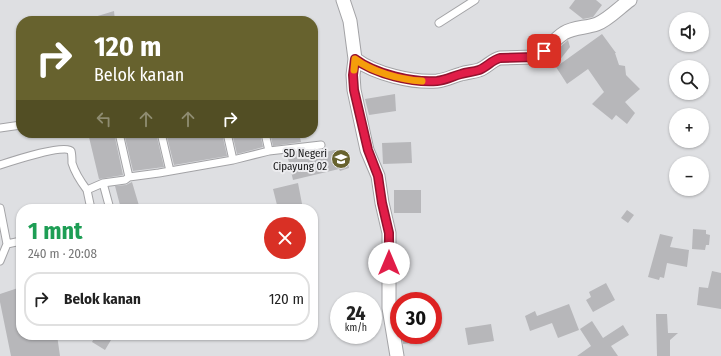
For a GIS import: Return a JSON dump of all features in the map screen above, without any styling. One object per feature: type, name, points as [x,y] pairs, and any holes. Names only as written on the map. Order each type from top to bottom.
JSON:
[{"type":"street","points":[[343,0],[350,21],[355,59],[353,75],[354,90],[368,150],[378,176],[389,233],[389,308],[397,356]]},
{"type":"street","points":[[355,59],[371,69],[405,78],[425,82],[445,80],[459,74],[483,69],[495,59],[535,57],[565,32],[598,24],[630,0]]},
{"type":"lane","points":[[439,23],[474,0]]},
{"type":"lane","points":[[0,128],[16,126]]},
{"type":"lane","points":[[120,138],[129,177]]},
{"type":"lane","points":[[162,138],[170,171]]},
{"type":"lane","points":[[228,138],[233,160]]},
{"type":"lane","points":[[266,138],[269,151]]},
{"type":"lane","points":[[87,190],[103,183],[125,180],[129,177],[233,160],[269,151],[321,145]]},
{"type":"lane","points":[[0,165],[51,150],[65,148],[69,149],[71,151],[73,165],[80,182],[87,190],[90,204]]},
{"type":"lane","points":[[103,183],[109,204]]},
{"type":"lane","points":[[0,208],[7,244],[0,261]]},
{"type":"lane","points":[[7,244],[16,242]]},
{"type":"building","points":[[575,0],[596,0],[602,5],[593,17],[583,19],[569,8]]},
{"type":"building","points":[[114,11],[114,16],[98,16]]},
{"type":"building","points":[[602,34],[616,53],[619,65],[625,66],[626,75],[640,89],[625,102],[635,113],[627,124],[616,115],[612,120],[592,104],[604,92],[588,69],[567,84],[556,67]]},
{"type":"building","points":[[568,40],[570,47],[555,66],[549,57]]},
{"type":"building","points":[[395,94],[396,111],[369,115],[365,99]]},
{"type":"building","points":[[89,138],[115,138],[123,175],[99,179]]},
{"type":"building","points":[[125,138],[157,138],[164,167],[133,171]]},
{"type":"building","points":[[167,138],[223,138],[227,156],[174,165]]},
{"type":"building","points":[[233,138],[261,138],[263,147],[237,154]]},
{"type":"building","points":[[271,138],[300,138],[301,142],[273,146]]},
{"type":"building","points":[[411,142],[412,163],[383,164],[382,143]]},
{"type":"building","points":[[334,150],[346,150],[349,168],[293,180],[287,154],[304,152],[305,157]]},
{"type":"building","points":[[132,182],[139,204],[120,204],[115,186],[126,185]]},
{"type":"building","points":[[298,183],[302,204],[277,204],[273,189]]},
{"type":"building","points":[[394,190],[421,190],[421,213],[394,213]]},
{"type":"building","points":[[627,210],[634,215],[628,223],[621,218]]},
{"type":"building","points":[[693,229],[706,230],[706,234],[710,235],[709,245],[706,245],[705,250],[692,249]]},
{"type":"building","points":[[660,234],[673,237],[670,247],[689,250],[687,267],[667,263],[664,278],[660,277],[659,280],[648,277]]},
{"type":"building","points":[[712,271],[721,273],[721,309],[697,305],[699,287],[708,288]]},
{"type":"building","points":[[606,283],[615,300],[593,312],[586,300],[591,297],[589,292]]},
{"type":"building","points":[[16,289],[16,340],[58,340],[60,356],[11,356],[0,302],[0,294]]},
{"type":"building","points":[[569,304],[579,330],[558,338],[552,323],[530,331],[525,316],[535,311],[537,316]]},
{"type":"building","points":[[656,314],[667,314],[668,333],[678,333],[670,340],[670,356],[657,356]]},
{"type":"building","points":[[592,321],[603,338],[623,325],[629,335],[611,346],[618,356],[577,356],[591,346],[580,329]]},
{"type":"building","points":[[491,324],[494,341],[468,345],[465,328]]},
{"type":"building","points":[[93,340],[111,340],[105,350],[92,342]]},
{"type":"slow traffic","points":[[354,70],[355,59],[371,69],[422,81]]},
{"type":"place","name":"SD Negeri Cipayung 02","points":[[341,159]]},
{"type":"route","points":[[389,263],[389,233],[378,176],[368,150],[354,90],[353,75],[355,59],[371,69],[425,82],[445,80],[453,78],[459,74],[477,71],[483,69],[495,59],[505,57],[530,58],[535,57],[544,51]]}]
